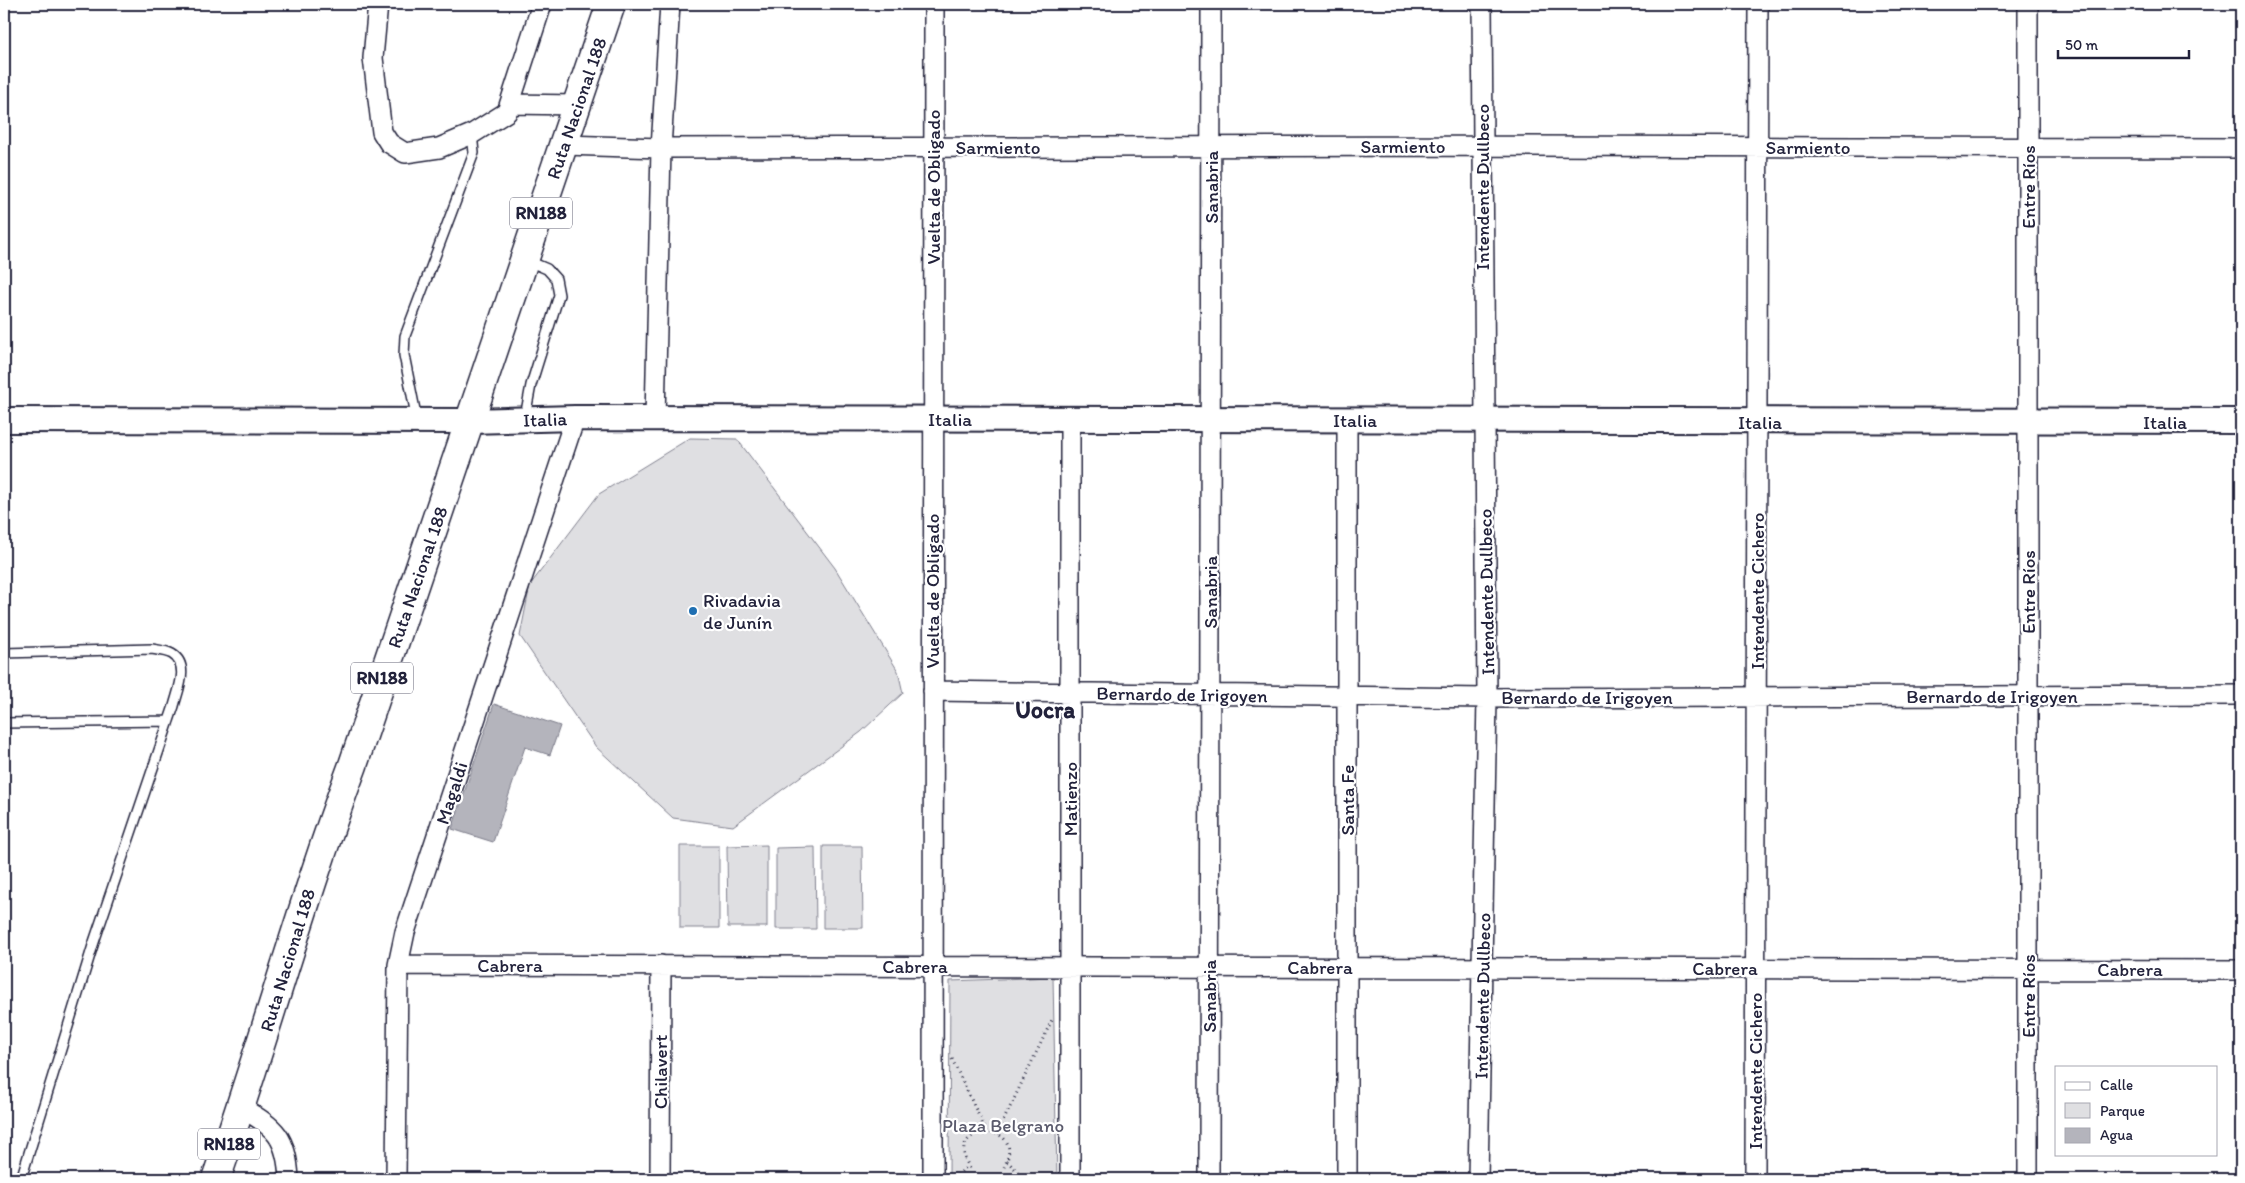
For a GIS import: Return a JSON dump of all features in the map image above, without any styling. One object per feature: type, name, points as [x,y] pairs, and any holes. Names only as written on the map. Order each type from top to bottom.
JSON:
[{"type":"highway","name":"Ruta Nacional 188","points":[[216,1179],[241,1108],[322,848],[356,755],[611,4]]},
{"type":"street","points":[[378,4],[373,58],[382,132],[389,143],[405,153],[440,148],[472,134],[507,112],[542,4]]},
{"type":"street","points":[[655,419],[661,148],[670,4]]},
{"type":"street","name":"Vuelta de Obligado","points":[[933,1179],[932,419],[934,4]]},
{"type":"street","name":"Sanabria","points":[[1209,1179],[1211,4]]},
{"type":"street","name":"Intendente Dullbeco","points":[[1478,1179],[1487,698],[1482,4]]},
{"type":"street","name":"Intendente Cichero","points":[[1755,1179],[1758,4]]},
{"type":"street","name":"Entre Ríos","points":[[2028,4],[2028,1179]]},
{"type":"street","points":[[510,104],[578,105]]},
{"type":"street","name":"Sarmiento","points":[[564,145],[661,148],[1211,146],[2241,148]]},
{"type":"street","name":"Italia","points":[[4,420],[418,420],[470,422],[575,418],[1757,422],[2241,421]]},
{"type":"street","name":"Magaldi","points":[[396,1179],[398,965],[405,932],[575,418]]},
{"type":"street","name":"Matienzo","points":[[1070,420],[1070,1179]]},
{"type":"street","name":"Santa Fe","points":[[1347,420],[1347,1179]]},
{"type":"street","name":"Bernardo de Irigoyen","points":[[932,691],[1487,698],[2241,695]]},
{"type":"street","name":"Cabrera","points":[[398,965],[2241,970]]},
{"type":"street","name":"Chilavert","points":[[660,965],[660,1179]]},
{"type":"street","points":[[241,1108],[272,1127],[283,1144],[289,1179]]},
{"type":"lane","points":[[418,420],[404,355],[405,336],[474,153],[472,134]]},
{"type":"lane","points":[[525,260],[547,269],[556,280],[559,295],[531,385],[525,420]]},
{"type":"lane","points":[[4,653],[152,649],[172,654],[181,665],[182,675],[169,721],[94,942],[21,1179]]},
{"type":"lane","points":[[4,723],[169,721]]},
{"type":"path","points":[[997,1134],[1053,1017]]},
{"type":"path","points":[[950,1054],[986,1131]]},
{"type":"path","points":[[954,1179],[969,1167],[964,1154],[968,1140],[973,1135],[986,1131],[997,1134],[1008,1147],[1007,1161],[1004,1167]]},
{"type":"path","points":[[1007,1161],[1025,1179]]},
{"type":"green space","name":"Rivadavia de Junín","points":[[690,438],[737,439],[835,568],[898,671],[903,693],[861,732],[733,826],[673,818],[596,747],[520,636],[530,585],[599,494]]},
{"type":"green space","points":[[767,845],[767,927],[728,927],[727,846]]},
{"type":"green space","points":[[680,846],[719,846],[719,928],[680,928]]},
{"type":"green space","points":[[823,846],[862,846],[863,928],[823,928]]},
{"type":"green space","points":[[815,847],[816,929],[776,929],[776,848]]},
{"type":"green space","name":"Plaza Belgrano","points":[[1053,977],[1057,1179],[949,1179],[950,981]]},
{"type":"water","points":[[494,704],[560,726],[550,755],[525,747],[493,842],[452,829]]},
{"type":"place","name":"Rivadavia de Junín","points":[[693,611]]},
{"type":"district","name":"Uocra","points":[[1045,710]]}]
